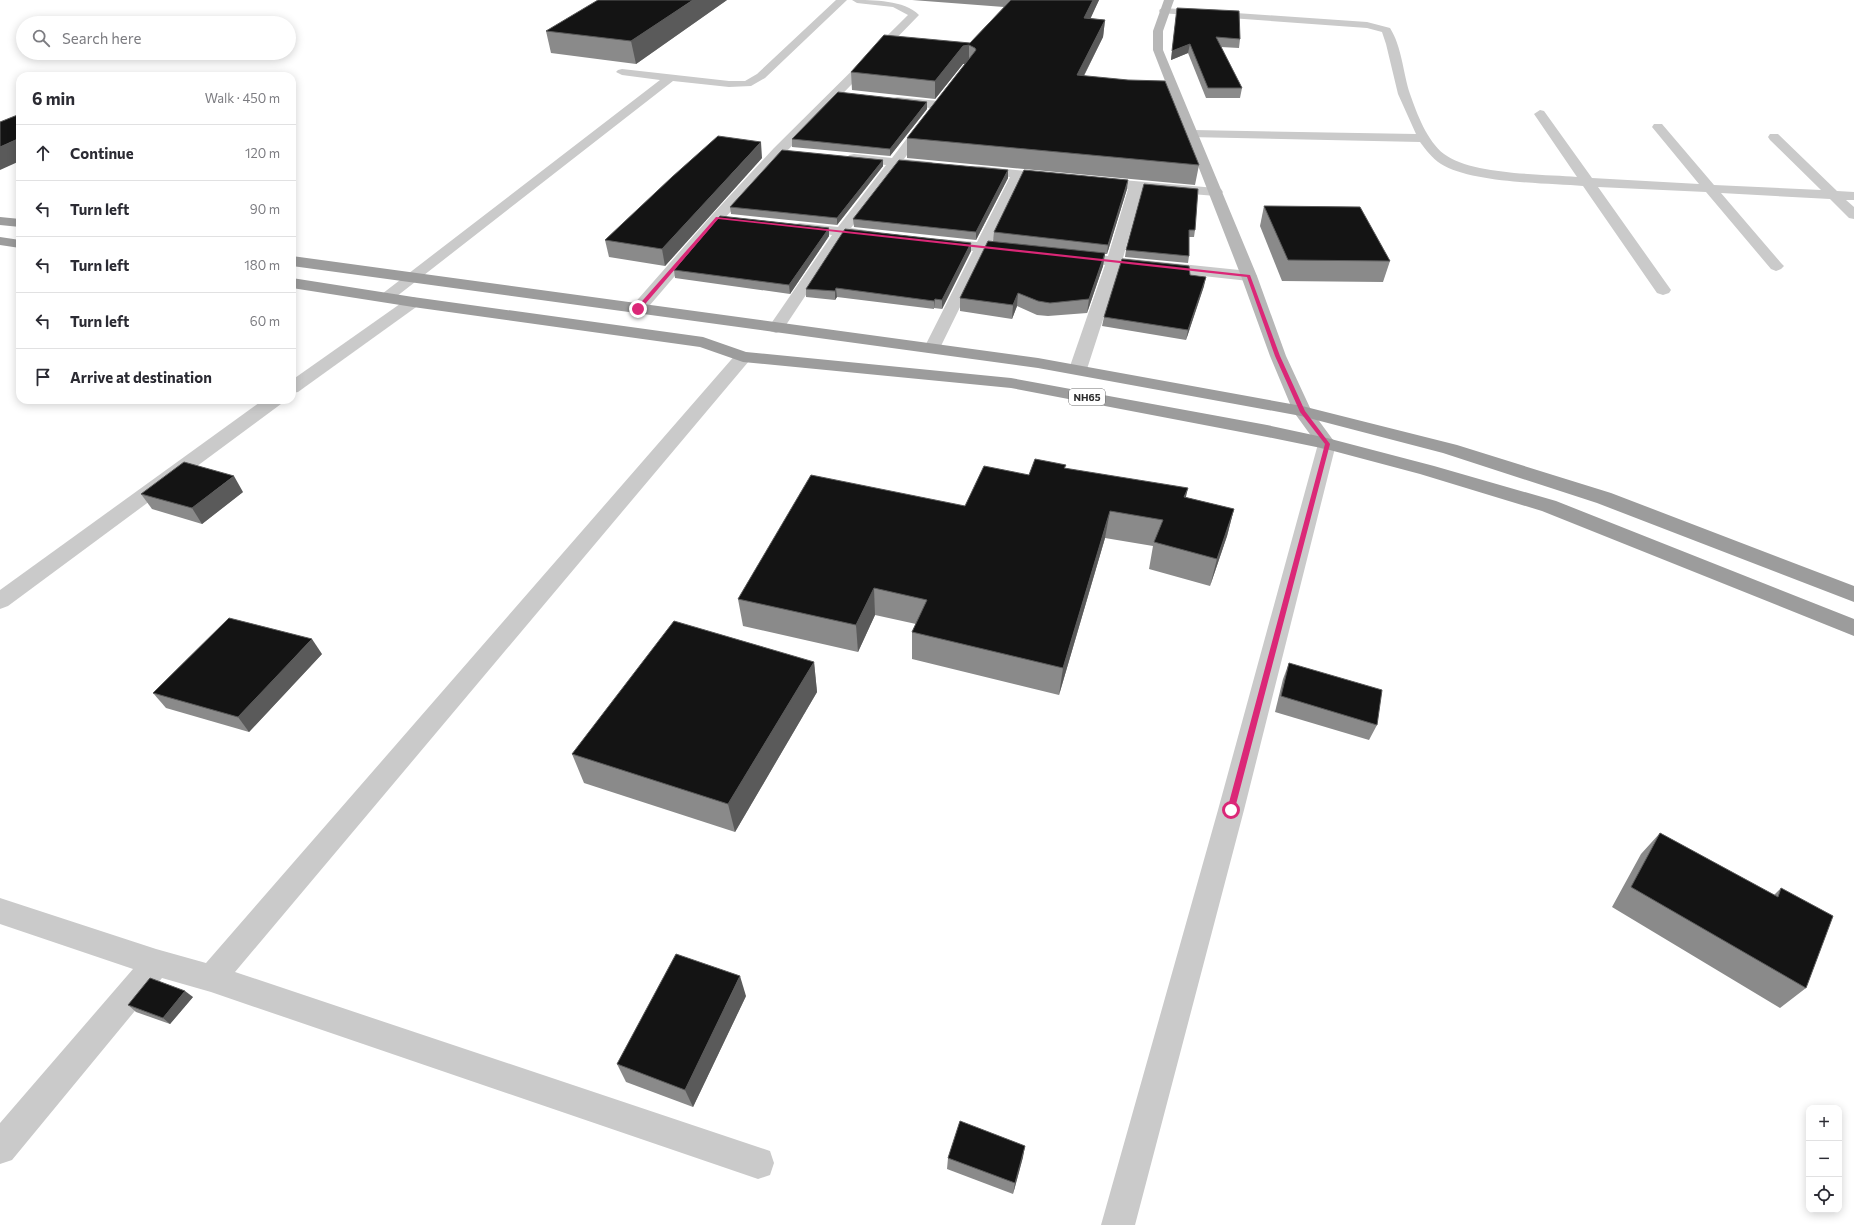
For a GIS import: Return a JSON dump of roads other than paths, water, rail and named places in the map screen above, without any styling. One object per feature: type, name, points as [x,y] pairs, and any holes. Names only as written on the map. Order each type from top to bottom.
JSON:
[{"type":"highway","points":[[0,221],[16,223]]},
{"type":"highway","points":[[0,241],[16,243]]},
{"type":"highway","name":"NH65","points":[[296,262],[1078,369],[1302,412],[1450,450],[1604,498],[1854,594]]},
{"type":"highway","name":"NH65","points":[[296,284],[413,302],[703,342],[743,357],[1011,383],[1267,431],[1327,444],[1427,470],[1549,506],[1854,628]]},
{"type":"main road","points":[[1166,5],[1158,31],[1158,50],[1249,276],[1278,356],[1302,412],[1327,444]]},
{"type":"street","points":[[622,72],[729,84],[747,84],[754,81],[842,0]]},
{"type":"street","points":[[638,309],[717,218],[779,151],[914,15],[906,7],[894,4],[857,0]]},
{"type":"street","points":[[1166,5],[1367,25],[1383,28],[1388,33],[1403,94],[1422,138],[1434,153],[1444,161],[1464,170],[1481,173],[1588,182],[1854,196]]},
{"type":"street","points":[[386,297],[671,77]]},
{"type":"street","points":[[836,94],[852,96]]},
{"type":"street","points":[[776,328],[841,232],[943,99],[883,99]]},
{"type":"street","points":[[1540,114],[1663,290]]},
{"type":"street","points":[[1658,127],[1776,266]]},
{"type":"street","points":[[1192,134],[1422,138]]},
{"type":"street","points":[[1774,137],[1854,214]]},
{"type":"street","points":[[779,151],[794,152]]},
{"type":"street","points":[[841,157],[941,167]]},
{"type":"street","points":[[964,169],[1065,179]]},
{"type":"street","points":[[932,348],[1018,174]]},
{"type":"street","points":[[1089,181],[1216,192]]},
{"type":"street","points":[[1078,369],[1114,262],[1136,186]]},
{"type":"street","points":[[717,218],[733,220]]},
{"type":"street","points":[[787,226],[888,237]]},
{"type":"street","points":[[927,241],[1028,252]]},
{"type":"street","points":[[1059,256],[1249,276]]},
{"type":"street","points":[[296,385],[413,302]]},
{"type":"street","points":[[211,978],[743,357]]},
{"type":"street","points":[[0,601],[270,404]]},
{"type":"street","points":[[1118,1225],[1231,810],[1327,444]]},
{"type":"street","points":[[0,911],[156,963],[211,978],[758,1163]]},
{"type":"street","points":[[0,1148],[156,963]]}]
